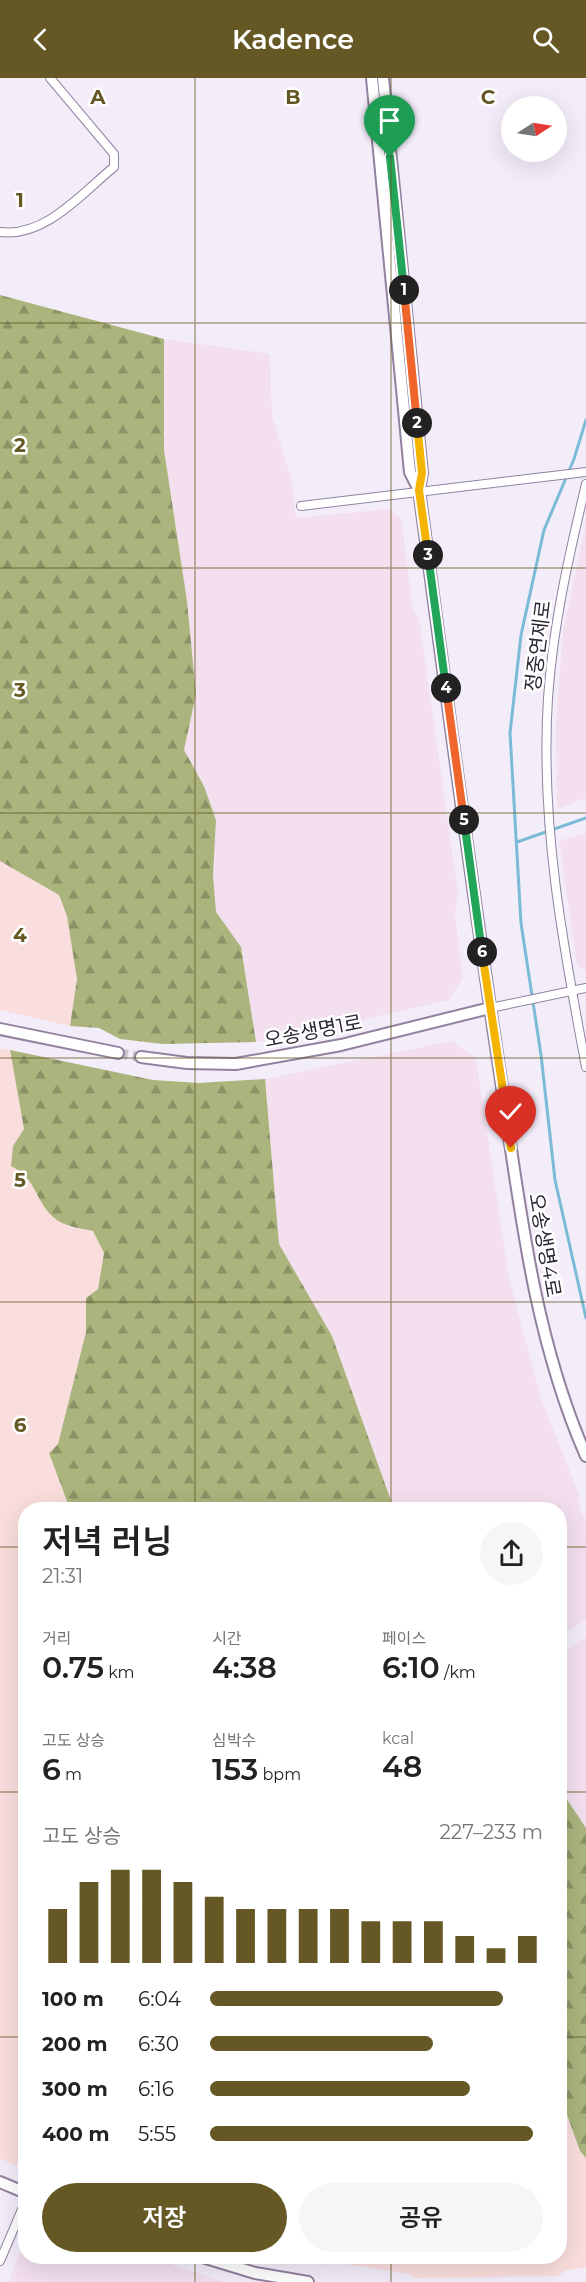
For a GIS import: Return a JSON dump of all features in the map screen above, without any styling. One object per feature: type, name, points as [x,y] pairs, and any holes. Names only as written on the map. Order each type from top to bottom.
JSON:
[{"type":"street","points":[[0,232],[11,234],[41,226],[114,167],[114,154],[50,78]]},
{"type":"street","points":[[372,78],[410,472],[419,490]]},
{"type":"street","points":[[382,78],[422,473],[419,490]]},
{"type":"street","points":[[301,506],[582,472]]},
{"type":"street","name":"정중연제로","points":[[568,992],[549,816],[548,708],[554,645],[564,579],[586,484]]},
{"type":"street","name":"오송생명4로","points":[[419,490],[490,1008],[532,1288],[552,1362],[586,1456]]},
{"type":"street","points":[[490,1008],[586,988]]},
{"type":"street","points":[[568,992],[586,1067]]},
{"type":"street","name":"오송생명1로","points":[[141,1058],[186,1063],[236,1064],[341,1045],[490,1008]]},
{"type":"street","points":[[0,1029],[118,1053]]},
{"type":"street","points":[[0,2182],[18,2190]]},
{"type":"street","points":[[0,2261],[18,2219]]},
{"type":"street","points":[[225,2264],[255,2273],[308,2282]]},
{"type":"shaded area","points":[[164,339],[270,354],[272,416],[292,482],[296,518],[389,509],[401,519],[413,610],[419,617],[458,893],[455,914],[463,978],[449,1000],[370,1018],[346,1027],[312,1035],[256,1042],[242,951],[216,913],[213,875],[216,819],[204,786],[184,750],[196,694],[187,601],[164,450]]},
{"type":"shaded area","points":[[586,523],[586,798],[557,809],[556,722],[563,632]]},
{"type":"shaded area","points":[[586,833],[586,971],[577,965],[559,841]]},
{"type":"shaded area","points":[[0,861],[59,895],[67,916],[77,979],[70,1026],[0,1010]]},
{"type":"shaded area","points":[[452,1041],[476,1058],[509,1279],[541,1398],[579,1495],[580,1510],[586,1522],[586,1620],[567,1631],[567,1502],[391,1502],[332,1336],[279,1244],[265,1079]]},
{"type":"shaded area","points":[[0,1048],[10,1050],[24,1129],[13,1146],[26,1174],[36,1193],[69,1227],[93,1231],[104,1253],[98,1289],[86,1298],[86,1332],[58,1444],[49,1453],[67,1502],[18,1502],[18,2165],[0,2159]]},
{"type":"shaded area","points":[[586,1637],[586,1828],[567,1800],[567,1649]]},
{"type":"shaded area","points":[[567,2115],[580,2151],[586,2158],[586,2268],[566,2270],[558,2276],[414,2278],[406,2273],[345,2264],[567,2264]]},
{"type":"shaded area","points":[[18,2258],[18,2264],[171,2264],[224,2282],[9,2282]]},
{"type":"green space","points":[[0,295],[164,339],[164,450],[187,601],[196,694],[184,750],[204,786],[216,820],[213,875],[216,912],[241,947],[256,1042],[163,1044],[120,1039],[99,1028],[70,1026],[77,979],[67,916],[59,895],[0,861]]},
{"type":"green space","points":[[10,1050],[153,1080],[199,1083],[265,1079],[279,1244],[332,1336],[391,1502],[67,1502],[49,1453],[58,1444],[86,1332],[86,1298],[98,1289],[104,1253],[93,1231],[67,1225],[53,1217],[31,1183],[11,1166],[13,1146],[24,1129]]},
{"type":"green space","points":[[567,1800],[586,1828],[586,2158],[580,2151],[567,2115]]},
{"type":"waterway","points":[[586,420],[574,459],[544,530],[521,635],[510,733],[521,923],[541,1055],[555,1180],[586,1318]]},
{"type":"waterway","points":[[517,842],[586,818]]},
{"type":"tunnel","points":[[118,1053],[141,1057]]},
{"type":"route","points":[[390,157],[422,473],[419,490],[511,1148]]}]
